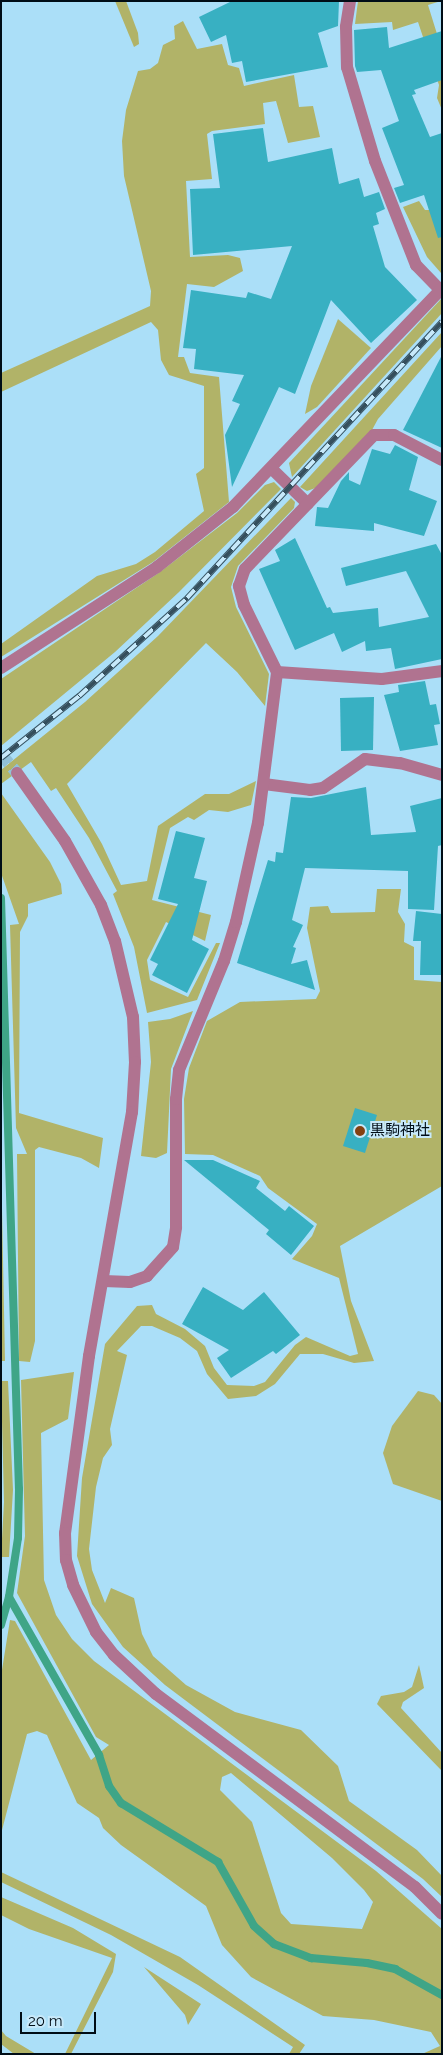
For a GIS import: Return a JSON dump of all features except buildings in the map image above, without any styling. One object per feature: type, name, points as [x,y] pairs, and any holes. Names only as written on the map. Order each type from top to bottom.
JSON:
[{"type":"street","points":[[1,668],[157,567],[233,507],[272,469],[441,289],[416,265],[375,161],[347,67],[346,27],[350,1]]},
{"type":"street","points":[[104,1280],[130,1282],[147,1276],[173,1248],[176,1227],[176,1099],[179,1070],[236,922],[264,784],[277,672],[244,605],[239,586],[245,569],[374,434],[394,435],[442,460]]},
{"type":"street","points":[[272,469],[308,504]]},
{"type":"street","points":[[277,672],[382,679],[442,672]]},
{"type":"street","points":[[264,784],[310,790],[323,788],[365,760],[400,763],[442,775]]},
{"type":"street","points":[[17,773],[65,841],[101,905],[118,950],[133,1017],[135,1062],[132,1112],[90,1356],[65,1533],[66,1560],[73,1585],[96,1632],[114,1655],[156,1694],[409,1882],[442,1914]]},
{"type":"green space","points":[[115,1],[126,1],[138,33],[139,44],[134,47]]},
{"type":"green space","points":[[358,1],[441,1],[428,5],[442,50],[442,110],[437,98],[439,85],[418,22],[393,30],[392,22],[355,24]]},
{"type":"green space","points":[[183,21],[197,49],[222,44],[228,65],[239,68],[244,86],[294,75],[299,107],[313,106],[320,137],[288,143],[276,101],[263,103],[265,124],[212,131],[207,134],[212,179],[186,181],[190,257],[228,255],[240,258],[243,271],[214,287],[187,284],[178,357],[184,357],[190,373],[219,377],[229,502],[153,562],[1,657],[1,644],[97,576],[136,564],[155,552],[204,511],[196,474],[204,468],[204,386],[169,375],[161,360],[158,330],[151,322],[1,392],[1,373],[150,306],[151,291],[124,176],[122,141],[126,110],[138,71],[150,69],[158,63],[163,45],[175,39],[174,26]]},
{"type":"green space","points":[[419,201],[425,210],[431,210],[442,230],[441,273],[427,257],[403,207]]},
{"type":"green space","points":[[442,298],[442,313],[292,477],[289,463]]},
{"type":"green space","points":[[338,319],[371,348],[317,407],[305,414],[311,386]]},
{"type":"green space","points":[[442,332],[442,346],[378,419],[372,430],[321,486],[307,491],[300,487]]},
{"type":"green space","points":[[274,482],[281,489],[179,592],[115,652],[1,746],[1,679],[160,572],[237,513],[265,485]]},
{"type":"green space","points":[[291,498],[295,502],[294,508],[238,566],[231,587],[236,607],[269,674],[265,706],[237,672],[206,643],[67,784],[102,844],[121,885],[147,881],[158,826],[205,794],[229,794],[256,781],[251,805],[228,812],[209,810],[194,820],[188,817],[170,828],[152,900],[211,915],[205,941],[166,922],[147,960],[150,980],[188,997],[216,943],[220,943],[197,1000],[147,1013],[134,947],[113,894],[117,891],[89,838],[56,788],[51,791],[31,762],[1,784],[1,770],[85,702],[158,636]]},
{"type":"green space","points":[[1,793],[50,862],[61,884],[62,894],[28,904],[28,916],[20,932],[19,1113],[103,1138],[99,1168],[81,1158],[39,1147],[35,1150],[35,1341],[30,1362],[19,1361],[17,1154],[27,1154],[16,1128],[10,925],[19,924],[1,873]]},
{"type":"green space","points":[[377,889],[401,889],[398,912],[405,924],[404,942],[414,947],[414,980],[442,982],[442,1186],[340,1246],[351,1301],[374,1361],[354,1363],[323,1354],[300,1354],[275,1384],[256,1396],[228,1399],[207,1374],[197,1351],[180,1338],[152,1326],[141,1326],[117,1351],[127,1355],[110,1429],[112,1445],[103,1458],[96,1487],[89,1549],[92,1570],[105,1603],[111,1588],[134,1598],[142,1634],[153,1656],[186,1685],[235,1712],[301,1730],[338,1766],[349,1801],[417,1850],[442,1876],[442,1897],[423,1879],[165,1685],[123,1647],[92,1604],[77,1556],[82,1478],[105,1344],[137,1306],[152,1305],[156,1314],[185,1329],[205,1346],[214,1368],[227,1385],[254,1386],[265,1382],[295,1345],[306,1337],[350,1356],[358,1354],[339,1278],[292,1259],[312,1236],[317,1224],[268,1188],[260,1176],[213,1155],[185,1154],[184,1099],[189,1068],[207,1021],[240,1002],[316,999],[320,991],[307,928],[310,907],[328,906],[331,913],[375,912]]},
{"type":"green space","points":[[193,1011],[171,1069],[167,1153],[156,1158],[141,1156],[151,1062],[148,1022],[170,1019]]},
{"type":"green space","points":[[1,1156],[5,1361],[1,1361]]},
{"type":"green space","points":[[74,1372],[68,1419],[41,1433],[44,1580],[56,1615],[72,1639],[94,1661],[376,1871],[442,1929],[442,2054],[422,2054],[440,2046],[431,2032],[374,2020],[323,2016],[251,1977],[222,1945],[206,1906],[121,1845],[103,1828],[99,1818],[77,1803],[47,1735],[37,1731],[27,1734],[1,1834],[1,1676],[10,1620],[15,1621],[91,1760],[109,1745],[96,1737],[17,1593],[25,1536],[21,1380]],"holes":[[[231,1773],[332,1858],[364,1890],[373,1902],[362,1929],[291,1924],[281,1913],[252,1822],[220,1790],[222,1777]]]},
{"type":"green space","points":[[1,1381],[8,1381],[13,1490],[9,1557],[1,1557],[4,1502]]},
{"type":"green space","points":[[418,1391],[434,1395],[442,1404],[442,1501],[393,1484],[383,1453],[392,1426]]},
{"type":"green space","points":[[419,1665],[424,1688],[403,1702],[401,1708],[442,1753],[442,1771],[377,1704],[381,1696],[404,1692],[412,1687]]},
{"type":"green space","points":[[1,1872],[180,1957],[305,2045],[299,2054],[289,2054],[293,2047],[198,1985],[111,1935],[1,1882]]},
{"type":"green space","points":[[1,1897],[73,1928],[116,1954],[113,1972],[71,2054],[65,2054],[112,1958],[29,1929],[1,1915]]},
{"type":"green space","points":[[144,1967],[201,2004],[188,2025],[185,2015]]},
{"type":"green space","points":[[1,2030],[6,2036],[36,2054],[14,2054],[1,2044]]},
{"type":"waterway","points":[[1,898],[19,1489],[18,1538],[9,1597],[1,1625]]},
{"type":"waterway","points":[[9,1597],[99,1755],[109,1786],[121,1803],[218,1862],[254,1926],[274,1944],[311,1958],[367,1963],[395,1969],[442,1995]]},
{"type":"tunnel","points":[[1,754],[17,773]]},
{"type":"railway","points":[[1,758],[79,696],[187,598],[442,322]]},
{"type":"place","name":"黒駒神社","points":[[360,1131]]}]
